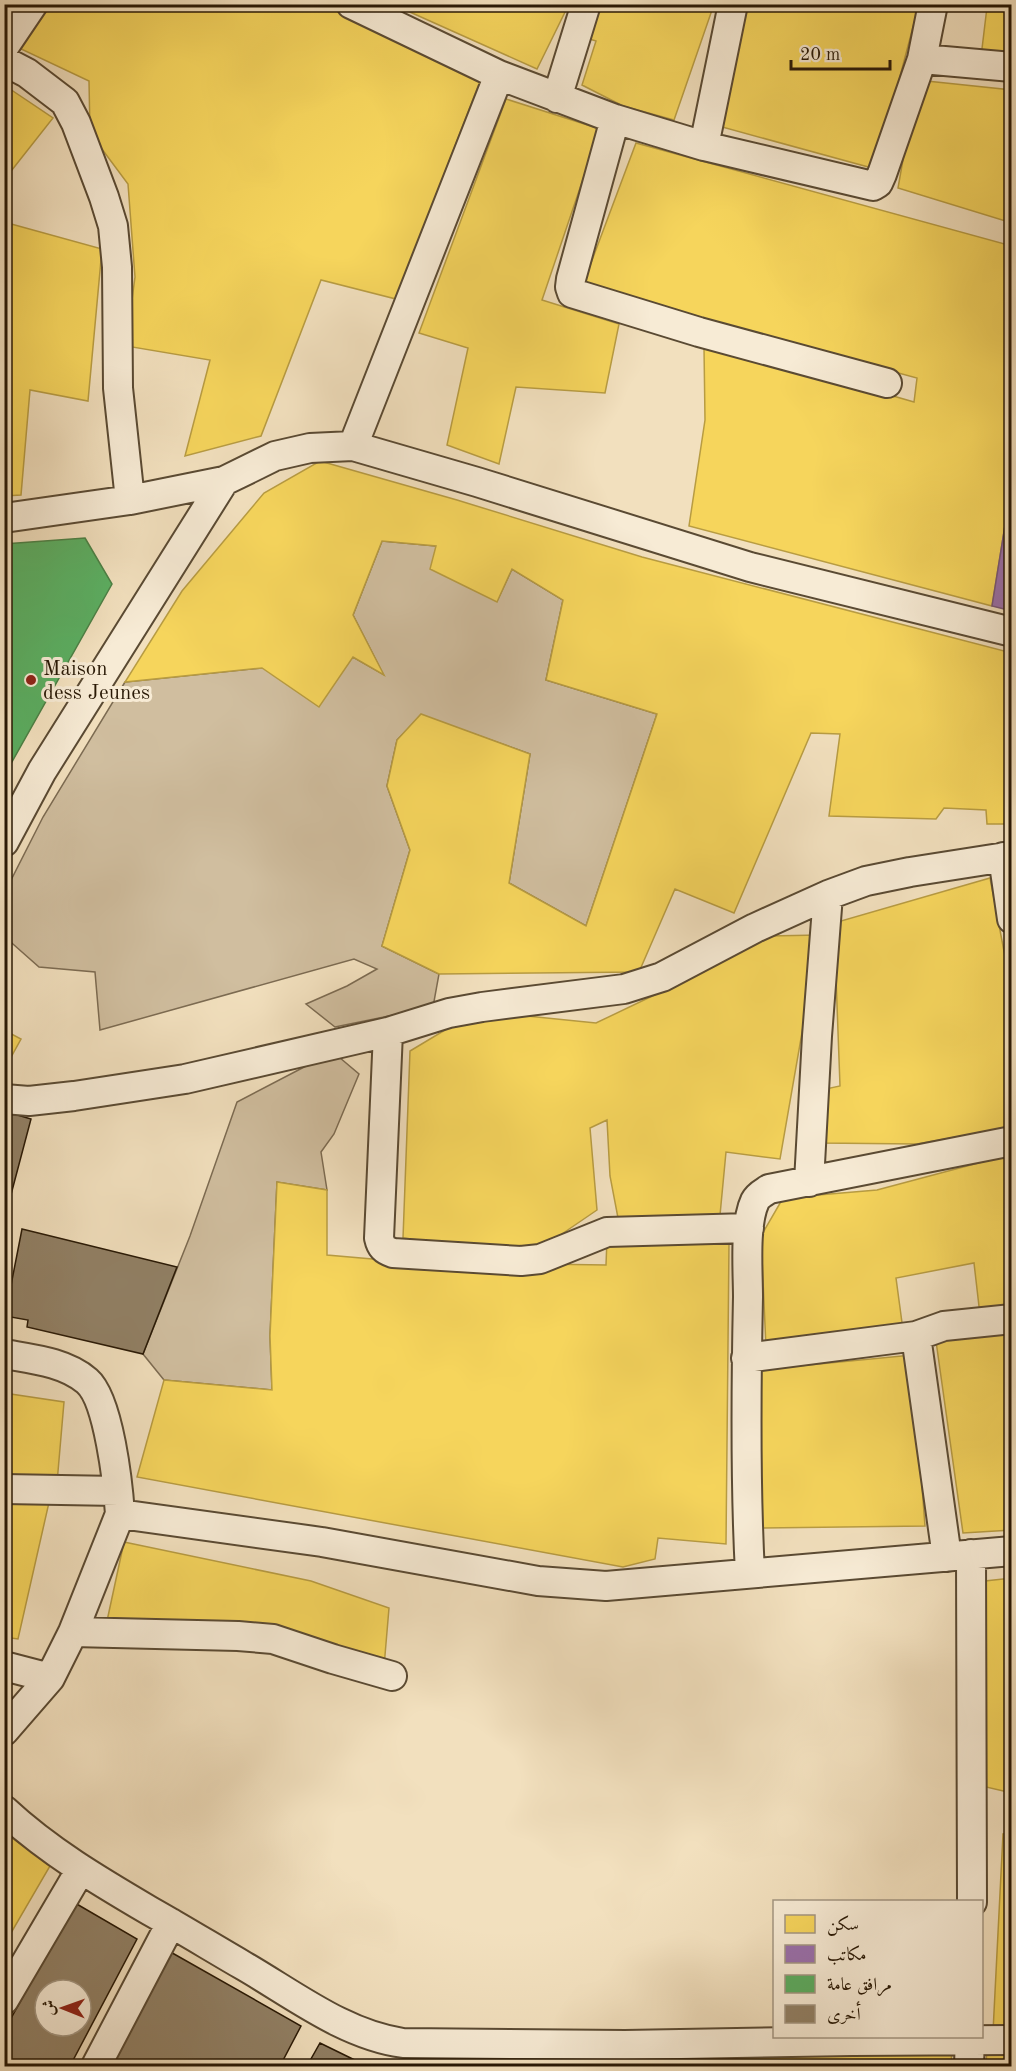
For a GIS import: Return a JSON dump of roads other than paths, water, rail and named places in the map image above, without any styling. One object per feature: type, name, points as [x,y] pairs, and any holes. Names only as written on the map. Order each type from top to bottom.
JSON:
[{"type":"street","points":[[4,47],[33,4]]},
{"type":"street","points":[[351,4],[499,75],[615,119],[704,146],[873,186],[878,183],[882,174],[922,59],[933,4]]},
{"type":"street","points":[[557,98],[586,4]]},
{"type":"street","points":[[704,146],[733,4]]},
{"type":"street","points":[[922,59],[1011,67]]},
{"type":"street","points":[[4,61],[27,73],[65,102],[76,123],[113,226],[117,267],[118,388],[130,500]]},
{"type":"street","points":[[353,446],[499,75]]},
{"type":"street","points":[[615,119],[571,279],[572,293],[699,332],[887,383]]},
{"type":"street","points":[[4,518],[130,500],[224,481],[275,456],[310,448],[353,446],[750,567],[1011,632]]},
{"type":"street","points":[[4,842],[42,771],[224,481]]},
{"type":"street","points":[[4,1099],[29,1101],[185,1079],[388,1032],[482,1007],[624,989],[662,976],[755,928],[828,895],[866,881],[1007,857],[1011,919]]},
{"type":"street","points":[[809,1182],[828,895]]},
{"type":"street","points":[[388,1032],[379,1238],[381,1246],[386,1251],[456,1258],[521,1261],[540,1259],[607,1232],[749,1228]]},
{"type":"street","points":[[750,1573],[746,1492],[746,1358],[749,1228],[755,1202],[769,1189],[981,1149],[1011,1141]]},
{"type":"street","points":[[746,1358],[916,1336],[944,1326],[1011,1319]]},
{"type":"street","points":[[916,1336],[959,1555],[972,1900]]},
{"type":"street","points":[[4,1354],[68,1369],[88,1382],[101,1401],[119,1502],[73,1632],[50,1678],[4,1731]]},
{"type":"street","points":[[4,1489],[119,1502],[538,1581],[606,1586],[1011,1551]]},
{"type":"street","points":[[73,1632],[273,1639],[392,1676]]},
{"type":"street","points":[[4,1666],[50,1678]]},
{"type":"street","points":[[4,1810],[25,1829],[81,1869],[328,2016],[383,2040],[403,2043],[970,2048],[1011,2040]]},
{"type":"street","points":[[4,2000],[81,1869]]},
{"type":"street","points":[[96,2067],[171,1923]]},
{"type":"place","name":"Maison dess Jeunes","points":[[31,680]]}]
